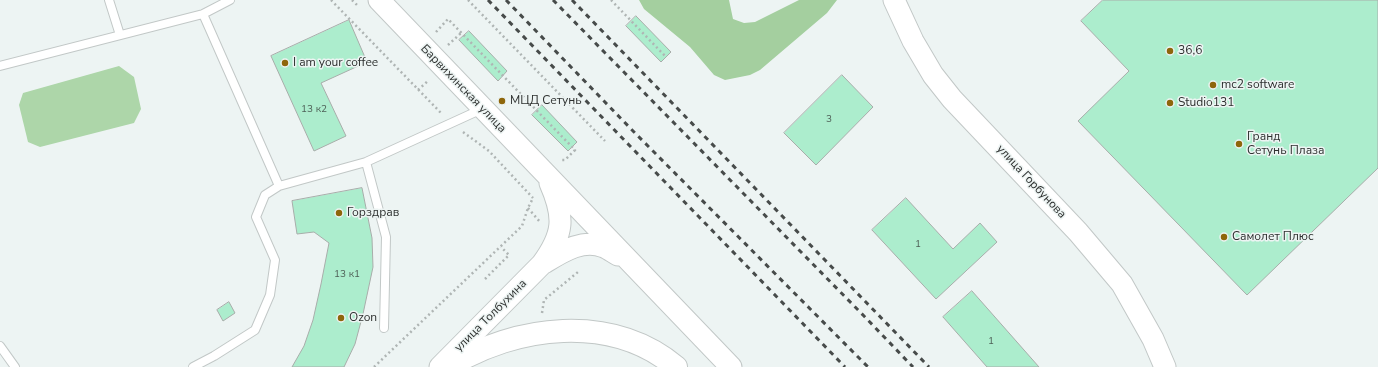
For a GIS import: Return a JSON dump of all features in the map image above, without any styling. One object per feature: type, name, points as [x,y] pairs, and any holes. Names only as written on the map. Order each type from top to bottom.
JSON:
[{"type":"main road","points":[[448,367],[462,358],[496,344],[540,332],[593,331],[636,343],[664,358],[676,367]]},
{"type":"street","name":"Барвихинская улица","points":[[379,0],[731,367]]},
{"type":"street","name":"улица Горбунова","points":[[894,0],[913,41],[933,75],[952,99],[1078,232],[1122,284],[1153,339],[1165,367]]},
{"type":"street","name":"улица Толбухина","points":[[440,367],[542,264],[555,246],[560,228],[560,211],[556,195],[548,177]]},
{"type":"street","name":"улица Толбухина","points":[[542,264],[563,251],[573,247],[590,244],[603,247],[629,262]]},
{"type":"lane","points":[[109,0],[120,35]]},
{"type":"lane","points":[[0,66],[203,14],[230,0]]},
{"type":"lane","points":[[203,14],[279,186]]},
{"type":"lane","points":[[193,367],[256,330],[270,295],[275,260],[256,217],[265,195],[279,186],[366,162],[482,108]]},
{"type":"lane","points":[[366,162],[386,237],[384,328]]},
{"type":"lane","points":[[0,346],[15,367]]},
{"type":"path","points":[[331,0],[451,123],[489,152],[533,198]]},
{"type":"path","points":[[468,0],[605,141]]},
{"type":"path","points":[[610,0],[666,57]]},
{"type":"path","points":[[434,34],[448,19],[572,146]]},
{"type":"path","points":[[446,47],[461,33]]},
{"type":"path","points":[[418,90],[433,75]]},
{"type":"path","points":[[374,367],[522,226],[533,198],[548,177]]},
{"type":"path","points":[[485,279],[509,255],[501,246]]},
{"type":"path","points":[[541,319],[544,300],[578,272]]},
{"type":"green space","points":[[639,0],[729,0],[733,19],[744,23],[755,22],[799,0],[837,0],[827,13],[760,70],[750,75],[725,80],[714,75],[690,47],[644,9]]},
{"type":"green space","points":[[119,66],[134,77],[141,109],[134,123],[40,147],[28,142],[19,105],[23,93]]},
{"type":"building","name":"Гранд Сетунь Плаза","points":[[1103,0],[1378,0],[1378,168],[1247,295],[1078,121],[1129,71],[1081,21]]},
{"type":"building","points":[[636,16],[671,52],[661,62],[626,26]]},
{"type":"building","points":[[349,20],[367,62],[321,83],[346,136],[314,151],[271,56]]},
{"type":"building","points":[[469,31],[507,71],[498,81],[459,40]]},
{"type":"building","points":[[842,75],[873,107],[816,165],[784,133]]},
{"type":"building","points":[[542,105],[577,142],[568,151],[532,115]]},
{"type":"building","points":[[362,188],[372,238],[373,267],[355,344],[344,367],[292,367],[304,346],[313,320],[329,243],[314,232],[297,234],[292,201]]},
{"type":"building","points":[[906,198],[953,249],[980,223],[997,242],[936,299],[872,230]]},
{"type":"building","points":[[972,291],[1039,367],[987,367],[943,317]]},
{"type":"building","points":[[229,302],[235,313],[223,321],[217,310]]},
{"type":"railway","points":[[488,0],[845,367]]},
{"type":"railway","points":[[506,0],[634,132],[868,367]]},
{"type":"railway","points":[[553,0],[913,367]]},
{"type":"railway","points":[[572,0],[929,367]]},
{"type":"place","name":"36,6","points":[[1170,51]]},
{"type":"place","name":"I am your coffee","points":[[285,63]]},
{"type":"place","name":"mc2 software","points":[[1213,85]]},
{"type":"place","name":"МЦД Сетунь","points":[[502,101]]},
{"type":"place","name":"Studio131","points":[[1170,103]]},
{"type":"place","name":"Гранд Сетунь Плаза","points":[[1239,144]]},
{"type":"place","name":"Горздрав","points":[[339,213]]},
{"type":"place","name":"Самолет Плюс","points":[[1224,237]]},
{"type":"place","name":"Ozon","points":[[341,318]]}]
